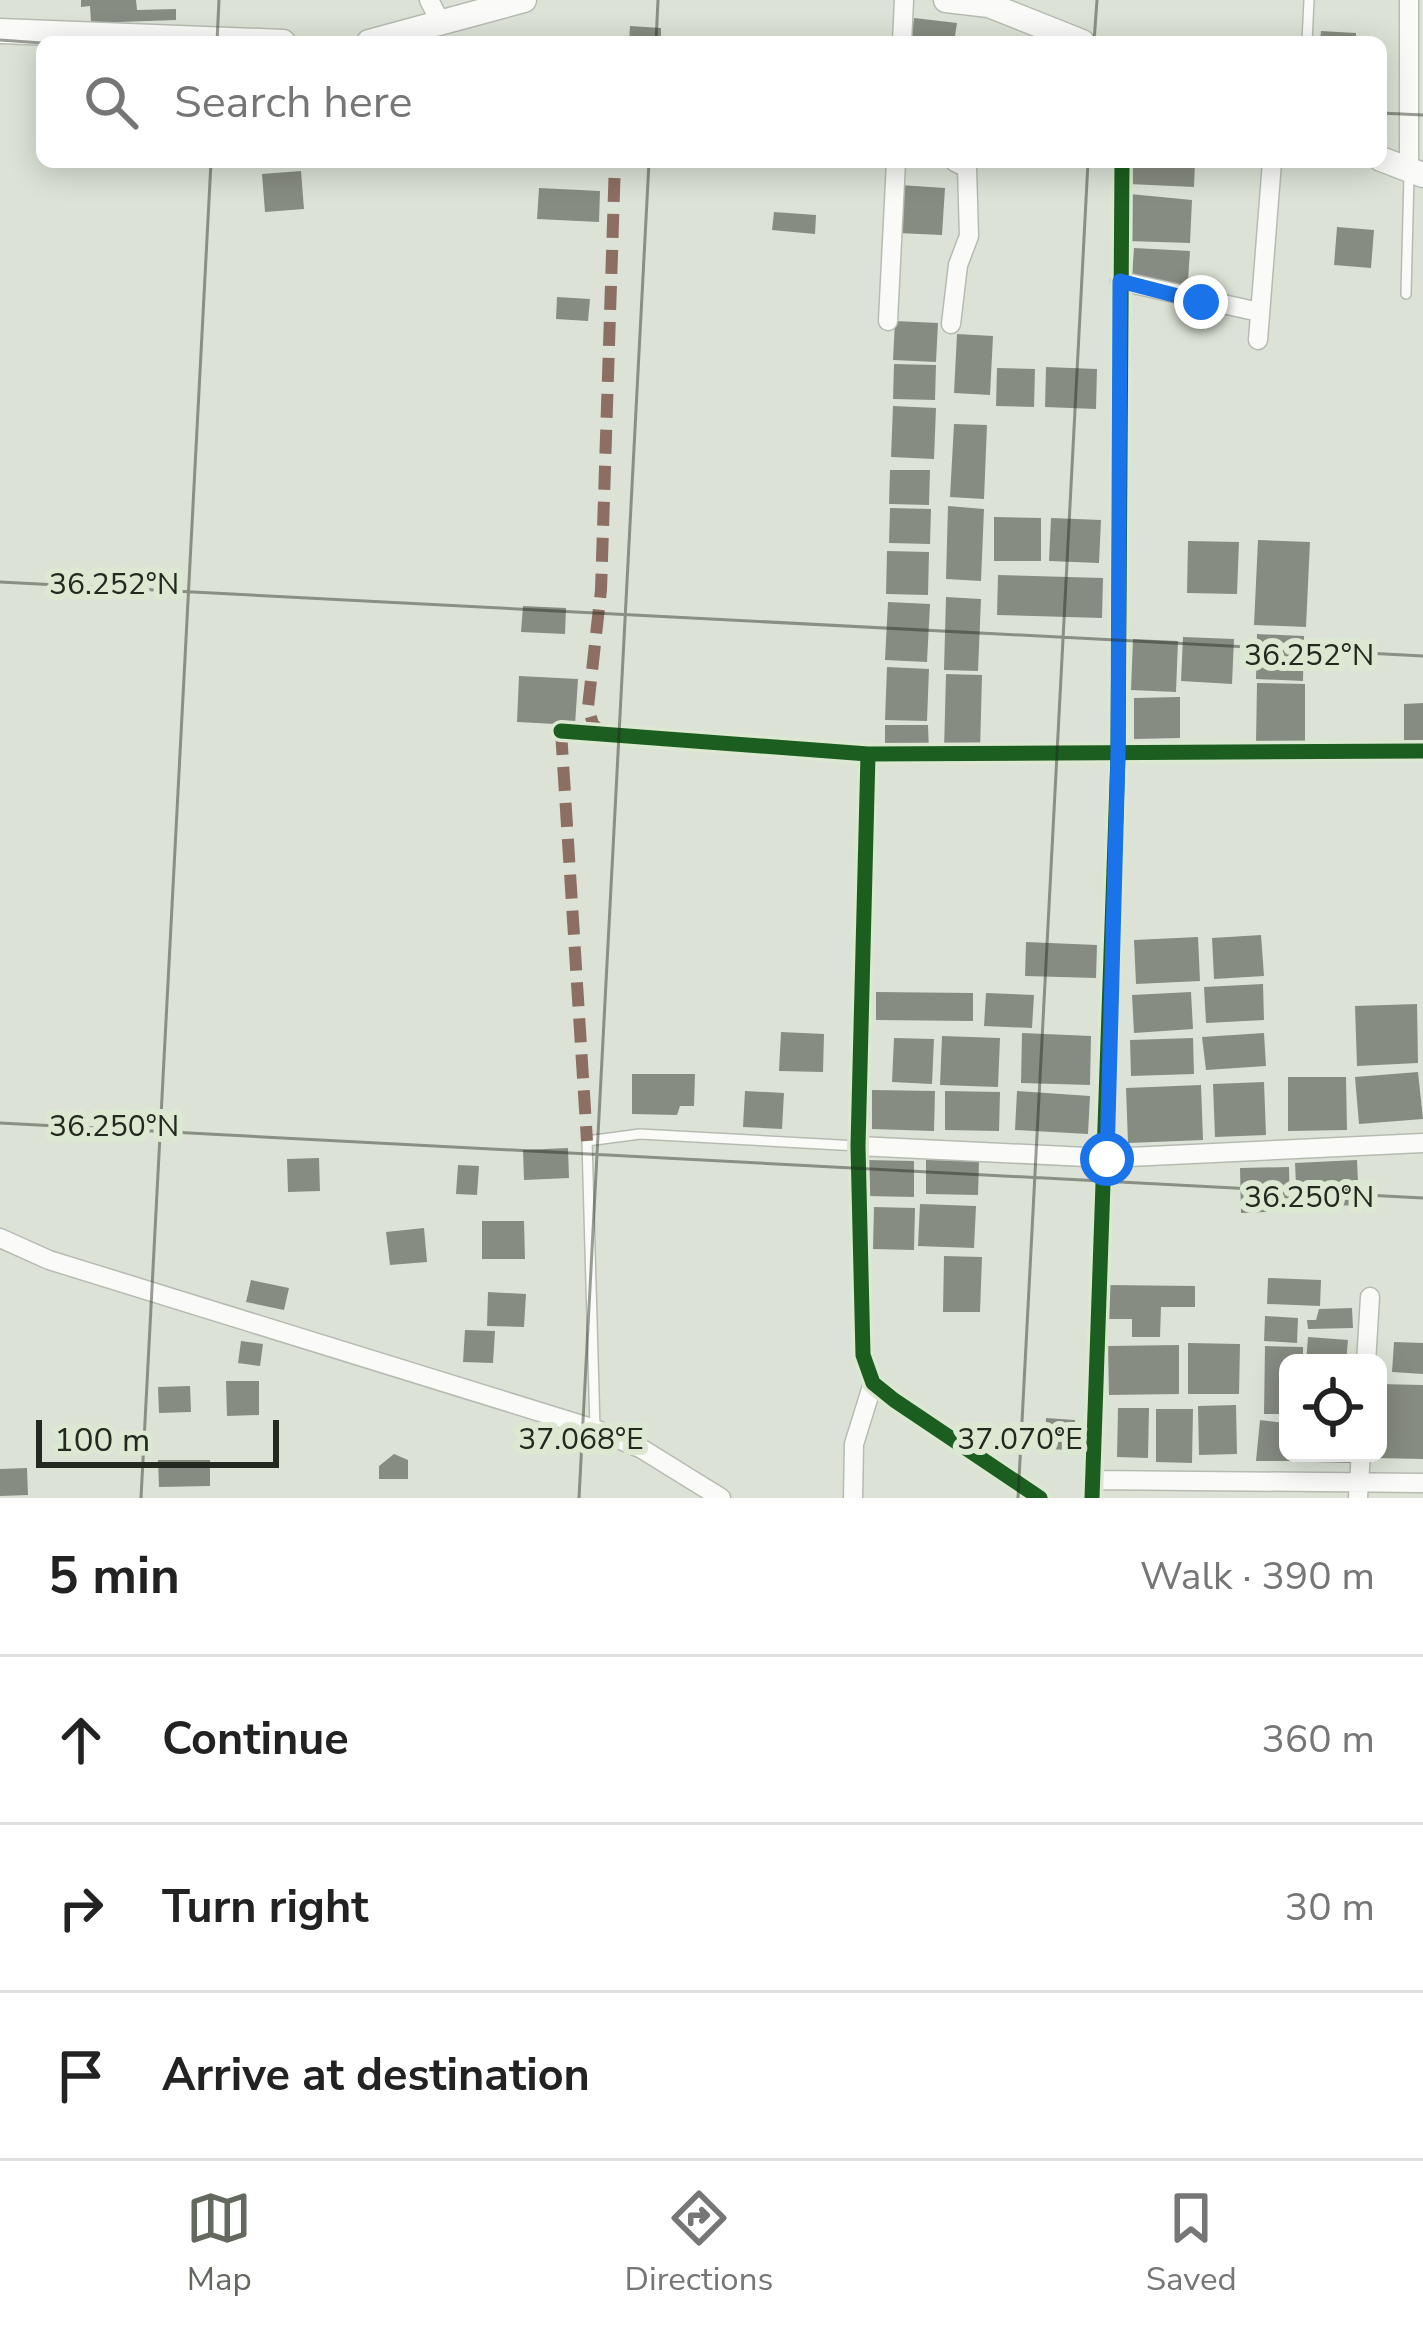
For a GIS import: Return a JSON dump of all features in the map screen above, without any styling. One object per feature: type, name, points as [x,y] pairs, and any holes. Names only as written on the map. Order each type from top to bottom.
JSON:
[{"type":"street","points":[[382,36],[435,11],[524,0]]},
{"type":"street","points":[[902,36],[904,0]]},
{"type":"street","points":[[946,0],[978,1],[1067,36]]},
{"type":"street","points":[[1387,161],[1416,172],[1409,0]]},
{"type":"street","points":[[0,31],[129,36]]},
{"type":"street","points":[[887,321],[896,168]]},
{"type":"street","points":[[951,324],[970,223],[967,168]]},
{"type":"street","points":[[1122,168],[1118,755],[1092,1489],[1359,1490],[1423,1484]]},
{"type":"street","points":[[1258,340],[1271,168]]},
{"type":"street","points":[[1120,281],[1259,311]]},
{"type":"street","points":[[561,731],[868,754],[1423,751]]},
{"type":"street","points":[[868,754],[858,1146],[863,1355],[873,1383],[1040,1498]]},
{"type":"street","points":[[858,1146],[1107,1159],[1423,1143]]},
{"type":"street","points":[[0,1238],[50,1260],[595,1429],[642,1449],[721,1498]]},
{"type":"street","points":[[1367,1354],[1370,1297]]},
{"type":"street","points":[[853,1498],[854,1444],[873,1383]]},
{"type":"lane","points":[[1307,36],[1309,0]]},
{"type":"lane","points":[[1406,294],[1416,172]]},
{"type":"lane","points":[[595,1429],[587,1142],[640,1134],[858,1146]]},
{"type":"building","points":[[81,0],[136,0],[137,10],[176,9],[176,20],[91,23],[90,6],[81,7]]},
{"type":"building","points":[[914,18],[957,23],[955,36],[912,36]]},
{"type":"building","points":[[630,26],[661,28],[661,36],[629,36]]},
{"type":"building","points":[[1321,31],[1356,33],[1356,36],[1321,36]]},
{"type":"building","points":[[1128,168],[1195,168],[1194,187],[1129,184]]},
{"type":"building","points":[[301,171],[304,209],[265,212],[262,174]]},
{"type":"building","points":[[900,185],[945,188],[942,235],[897,233]]},
{"type":"building","points":[[539,188],[600,191],[599,222],[537,219]]},
{"type":"building","points":[[1130,194],[1192,200],[1190,243],[1128,241]]},
{"type":"building","points":[[774,212],[816,215],[815,234],[772,230]]},
{"type":"building","points":[[1337,227],[1374,230],[1371,268],[1334,265]]},
{"type":"building","points":[[1134,248],[1190,251],[1187,296],[1131,292]]},
{"type":"building","points":[[557,297],[590,299],[588,321],[556,319]]},
{"type":"building","points":[[895,321],[938,323],[936,362],[893,360]]},
{"type":"building","points":[[957,334],[993,336],[990,395],[954,393]]},
{"type":"building","points":[[894,364],[936,365],[935,400],[893,399]]},
{"type":"building","points":[[1046,367],[1097,369],[1096,409],[1045,407]]},
{"type":"building","points":[[997,368],[1035,369],[1034,407],[996,406]]},
{"type":"building","points":[[893,406],[936,408],[934,459],[891,457]]},
{"type":"building","points":[[954,424],[987,425],[984,499],[950,497]]},
{"type":"building","points":[[890,470],[930,470],[929,505],[889,504]]},
{"type":"building","points":[[948,506],[984,509],[981,581],[946,579]]},
{"type":"building","points":[[890,508],[931,509],[930,544],[889,543]]},
{"type":"building","points":[[994,517],[1041,518],[1041,561],[994,561]]},
{"type":"building","points":[[1051,518],[1101,520],[1099,563],[1049,561]]},
{"type":"building","points":[[1258,540],[1310,542],[1306,627],[1254,625]]},
{"type":"building","points":[[1188,541],[1239,542],[1237,594],[1187,593]]},
{"type":"building","points":[[887,551],[929,552],[928,595],[886,594]]},
{"type":"building","points":[[998,575],[1103,578],[1102,618],[997,615]]},
{"type":"building","points":[[946,597],[981,599],[978,671],[944,670]]},
{"type":"building","points":[[888,602],[930,604],[927,662],[885,660]]},
{"type":"building","points":[[523,606],[566,608],[565,634],[521,632]]},
{"type":"building","points":[[1257,634],[1304,636],[1303,681],[1256,679]]},
{"type":"building","points":[[1183,637],[1234,639],[1232,684],[1181,681]]},
{"type":"building","points":[[1133,639],[1178,641],[1176,692],[1131,690]]},
{"type":"building","points":[[887,667],[929,669],[927,721],[885,720]]},
{"type":"building","points":[[946,674],[982,675],[980,751],[944,750]]},
{"type":"building","points":[[519,676],[578,679],[575,725],[517,722]]},
{"type":"building","points":[[1257,683],[1305,684],[1305,744],[1256,744]]},
{"type":"building","points":[[1180,697],[1180,738],[1134,739],[1134,698]]},
{"type":"building","points":[[1423,703],[1423,742],[1404,742],[1404,704]]},
{"type":"building","points":[[885,725],[928,725],[929,752],[885,752]]},
{"type":"building","points":[[1261,935],[1264,976],[1214,979],[1212,938]]},
{"type":"building","points":[[1198,937],[1200,981],[1136,984],[1134,940]]},
{"type":"building","points":[[1026,942],[1097,945],[1096,978],[1025,976]]},
{"type":"building","points":[[1263,984],[1264,1020],[1206,1023],[1204,987]]},
{"type":"building","points":[[876,992],[973,993],[973,1021],[876,1020]]},
{"type":"building","points":[[1191,992],[1193,1029],[1134,1033],[1132,995]]},
{"type":"building","points":[[986,993],[1034,995],[1032,1028],[984,1026]]},
{"type":"building","points":[[1417,1004],[1418,1063],[1357,1066],[1355,1006]]},
{"type":"building","points":[[781,1032],[824,1034],[823,1072],[779,1071]]},
{"type":"building","points":[[1022,1033],[1091,1036],[1090,1085],[1021,1083]]},
{"type":"building","points":[[1264,1033],[1266,1066],[1206,1070],[1202,1037]]},
{"type":"building","points":[[942,1036],[1000,1038],[998,1087],[940,1085]]},
{"type":"building","points":[[894,1038],[934,1039],[932,1084],[892,1082]]},
{"type":"building","points":[[1193,1038],[1194,1074],[1131,1076],[1130,1040]]},
{"type":"building","points":[[1418,1072],[1423,1119],[1359,1124],[1355,1077]]},
{"type":"building","points":[[632,1074],[695,1074],[694,1106],[680,1106],[677,1115],[632,1114]]},
{"type":"building","points":[[1288,1077],[1346,1077],[1347,1130],[1288,1131]]},
{"type":"building","points":[[1264,1082],[1266,1135],[1215,1137],[1213,1084]]},
{"type":"building","points":[[1201,1085],[1203,1140],[1128,1143],[1126,1088]]},
{"type":"building","points":[[872,1090],[935,1091],[934,1131],[872,1129]]},
{"type":"building","points":[[745,1091],[784,1093],[782,1129],[743,1127]]},
{"type":"building","points":[[945,1091],[1000,1092],[999,1131],[945,1130]]},
{"type":"building","points":[[1017,1091],[1090,1096],[1088,1134],[1015,1130]]},
{"type":"building","points":[[568,1148],[569,1178],[524,1180],[523,1150]]},
{"type":"building","points":[[319,1158],[320,1191],[288,1192],[287,1159]]},
{"type":"building","points":[[867,1160],[914,1161],[914,1197],[866,1196]]},
{"type":"building","points":[[926,1160],[979,1161],[978,1195],[926,1194]]},
{"type":"building","points":[[1357,1160],[1359,1205],[1297,1207],[1295,1163]]},
{"type":"building","points":[[458,1165],[479,1166],[477,1195],[456,1194]]},
{"type":"building","points":[[1289,1167],[1290,1211],[1241,1213],[1240,1168]]},
{"type":"building","points":[[920,1204],[976,1206],[974,1248],[918,1246]]},
{"type":"building","points":[[874,1207],[915,1208],[914,1250],[873,1249]]},
{"type":"building","points":[[482,1221],[524,1221],[525,1259],[482,1259]]},
{"type":"building","points":[[424,1228],[427,1262],[390,1265],[386,1232]]},
{"type":"building","points":[[944,1256],[982,1257],[980,1312],[943,1312]]},
{"type":"building","points":[[1268,1278],[1321,1280],[1320,1306],[1267,1304]]},
{"type":"building","points":[[251,1280],[289,1288],[284,1310],[246,1302]]},
{"type":"building","points":[[1106,1285],[1195,1286],[1195,1307],[1161,1307],[1160,1337],[1132,1337],[1132,1319],[1106,1319]]},
{"type":"building","points":[[488,1292],[526,1294],[524,1327],[487,1326]]},
{"type":"building","points":[[1352,1308],[1353,1328],[1308,1329],[1307,1320],[1316,1320],[1319,1309]]},
{"type":"building","points":[[1265,1316],[1298,1318],[1297,1343],[1264,1341]]},
{"type":"building","points":[[465,1330],[495,1331],[493,1363],[463,1362]]},
{"type":"building","points":[[1308,1337],[1348,1340],[1347,1354],[1307,1354]]},
{"type":"building","points":[[241,1341],[263,1344],[260,1366],[238,1363]]},
{"type":"building","points":[[1394,1342],[1423,1343],[1423,1374],[1392,1372]]},
{"type":"building","points":[[1188,1343],[1240,1344],[1239,1394],[1188,1394]]},
{"type":"building","points":[[1179,1345],[1179,1394],[1109,1395],[1108,1346]]},
{"type":"building","points":[[1265,1346],[1303,1347],[1303,1354],[1279,1354],[1279,1414],[1264,1414]]},
{"type":"building","points":[[226,1381],[259,1381],[259,1415],[227,1416]]},
{"type":"building","points":[[1387,1384],[1423,1385],[1423,1459],[1387,1458]]},
{"type":"building","points":[[190,1386],[191,1412],[159,1413],[158,1387]]},
{"type":"building","points":[[1236,1405],[1237,1454],[1199,1455],[1198,1406]]},
{"type":"building","points":[[1118,1408],[1149,1408],[1148,1458],[1117,1457]]},
{"type":"building","points":[[1156,1409],[1193,1409],[1192,1463],[1156,1462]]},
{"type":"building","points":[[1046,1418],[1075,1420],[1074,1450],[1045,1449]]},
{"type":"building","points":[[1260,1420],[1279,1422],[1279,1461],[1256,1461]]},
{"type":"building","points":[[394,1454],[408,1460],[408,1479],[379,1479],[379,1466]]},
{"type":"building","points":[[158,1460],[210,1460],[210,1486],[159,1487]]},
{"type":"building","points":[[27,1468],[28,1495],[0,1496],[0,1469]]},
{"type":"marked path","points":[[605,735],[593,724],[588,707],[601,590],[615,168]]},
{"type":"marked path","points":[[561,731],[587,1141]]},
{"type":"cycle path","points":[[1092,1498],[1118,755],[1122,168]]},
{"type":"cycle path","points":[[561,731],[868,754],[1423,751]]},
{"type":"cycle path","points":[[868,754],[858,1146],[863,1355],[873,1383],[894,1400],[1040,1498]]},
{"type":"route","points":[[1107,1159],[1118,755],[1120,281],[1201,302]]}]
